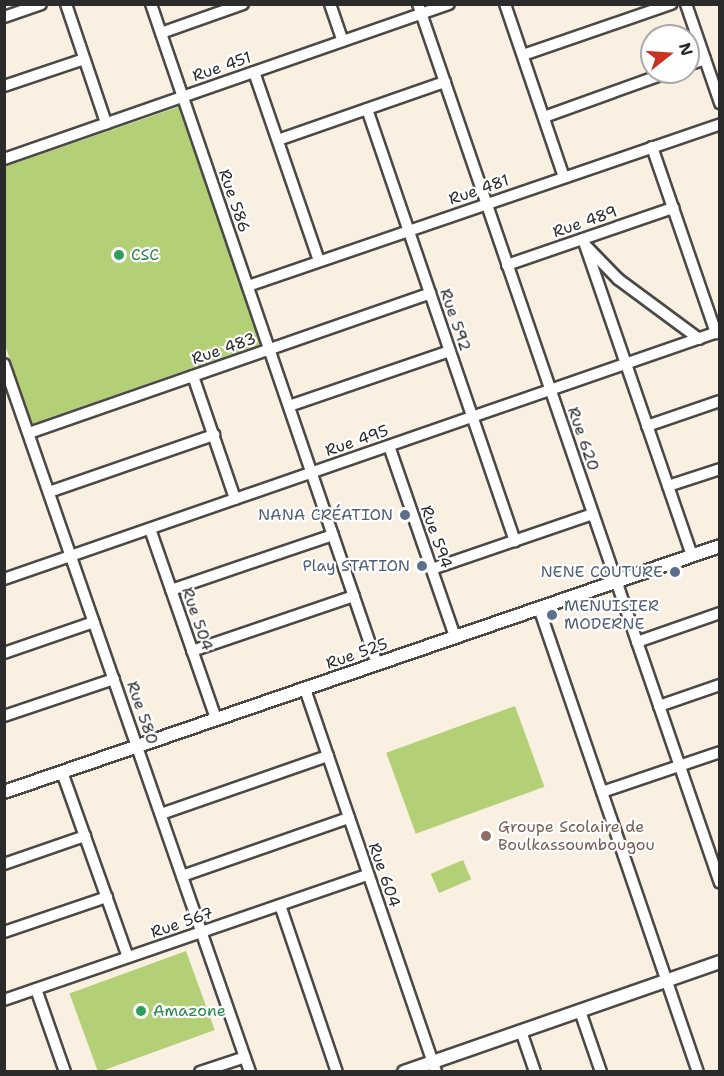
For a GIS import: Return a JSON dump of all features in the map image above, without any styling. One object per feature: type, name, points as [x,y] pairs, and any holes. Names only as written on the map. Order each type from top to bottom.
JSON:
[{"type":"street","points":[[4,17],[41,4]]},
{"type":"street","points":[[66,4],[106,123]]},
{"type":"street","name":"Rue 586","points":[[151,4],[377,664]]},
{"type":"street","points":[[161,33],[243,4]]},
{"type":"street","points":[[330,4],[343,41]]},
{"type":"street","name":"Rue 451","points":[[4,159],[343,41],[420,9],[449,4]]},
{"type":"street","points":[[505,4],[564,177]]},
{"type":"street","points":[[523,56],[671,4]]},
{"type":"street","points":[[686,4],[720,103]]},
{"type":"street","name":"Rue 620","points":[[420,9],[720,883]]},
{"type":"street","points":[[4,86],[84,58]]},
{"type":"street","points":[[700,61],[705,59]]},
{"type":"street","points":[[254,72],[319,261]]},
{"type":"street","points":[[278,140],[445,82]]},
{"type":"street","points":[[544,117],[640,82]]},
{"type":"street","name":"Rue 592","points":[[367,109],[515,541]]},
{"type":"street","name":"Rue 481","points":[[248,286],[720,124]]},
{"type":"street","points":[[652,147],[718,332]]},
{"type":"street","name":"Rue 489","points":[[507,265],[584,242],[673,208]]},
{"type":"street","points":[[584,242],[618,279],[699,339]]},
{"type":"street","points":[[584,242],[692,556]]},
{"type":"street","name":"Rue 483","points":[[28,433],[430,293]]},
{"type":"street","name":"Rue 495","points":[[4,579],[718,332]]},
{"type":"street","points":[[289,406],[450,351]]},
{"type":"street","name":"Rue 580","points":[[6,370],[250,1071]]},
{"type":"street","points":[[193,376],[235,499]]},
{"type":"street","points":[[647,426],[720,401]]},
{"type":"street","points":[[49,492],[214,435]]},
{"type":"street","name":"Rue 594","points":[[389,446],[455,637]]},
{"type":"street","points":[[668,486],[720,469]]},
{"type":"street","points":[[432,569],[593,514]]},
{"type":"street","name":"Rue 504","points":[[150,529],[216,719]]},
{"type":"street","points":[[171,590],[333,535]]},
{"type":"street","name":"Rue 525","points":[[4,792],[720,546]]},
{"type":"street","points":[[192,651],[354,596]]},
{"type":"street","points":[[539,608],[698,1071]]},
{"type":"street","points":[[637,642],[720,613]]},
{"type":"street","points":[[4,653],[94,622]]},
{"type":"street","points":[[4,716],[114,679]]},
{"type":"street","points":[[659,706],[720,685]]},
{"type":"street","name":"Rue 604","points":[[305,689],[434,1067]]},
{"type":"street","points":[[602,792],[720,752]]},
{"type":"street","points":[[161,814],[328,756]]},
{"type":"street","points":[[62,772],[128,957]]},
{"type":"street","points":[[182,876],[349,818]]},
{"type":"street","points":[[4,864],[85,836]]},
{"type":"street","name":"Rue 567","points":[[4,1000],[368,875]]},
{"type":"street","points":[[4,932],[106,897]]},
{"type":"street","points":[[280,905],[337,1071]]},
{"type":"street","points":[[404,1071],[434,1067],[521,1031],[720,963]]},
{"type":"street","points":[[36,989],[65,1071]]},
{"type":"street","points":[[580,1011],[601,1071]]},
{"type":"street","points":[[521,1031],[535,1071]]},
{"type":"street","points":[[200,1071],[245,1056]]},
{"type":"green space","name":"CSC","points":[[181,106],[264,343],[32,424],[5,345],[4,167]]},
{"type":"green space","points":[[515,706],[544,787],[416,834],[386,753]]},
{"type":"green space","points":[[463,860],[471,879],[439,893],[431,874]]},
{"type":"green space","name":"Amazone","points":[[186,951],[215,1030],[98,1072],[69,993]]},
{"type":"place","name":"CSC","points":[[119,255]]},
{"type":"place","name":"NANA CRÉATION","points":[[405,515]]},
{"type":"place","name":"Play STATION","points":[[422,566]]},
{"type":"place","name":"NENE COUTURE","points":[[675,572]]},
{"type":"place","name":"MENUISIER MODERNE","points":[[552,615]]},
{"type":"place","name":"Groupe Scolaire de Boulkassoumbougou","points":[[486,836]]},
{"type":"place","name":"Amazone","points":[[141,1011]]}]
